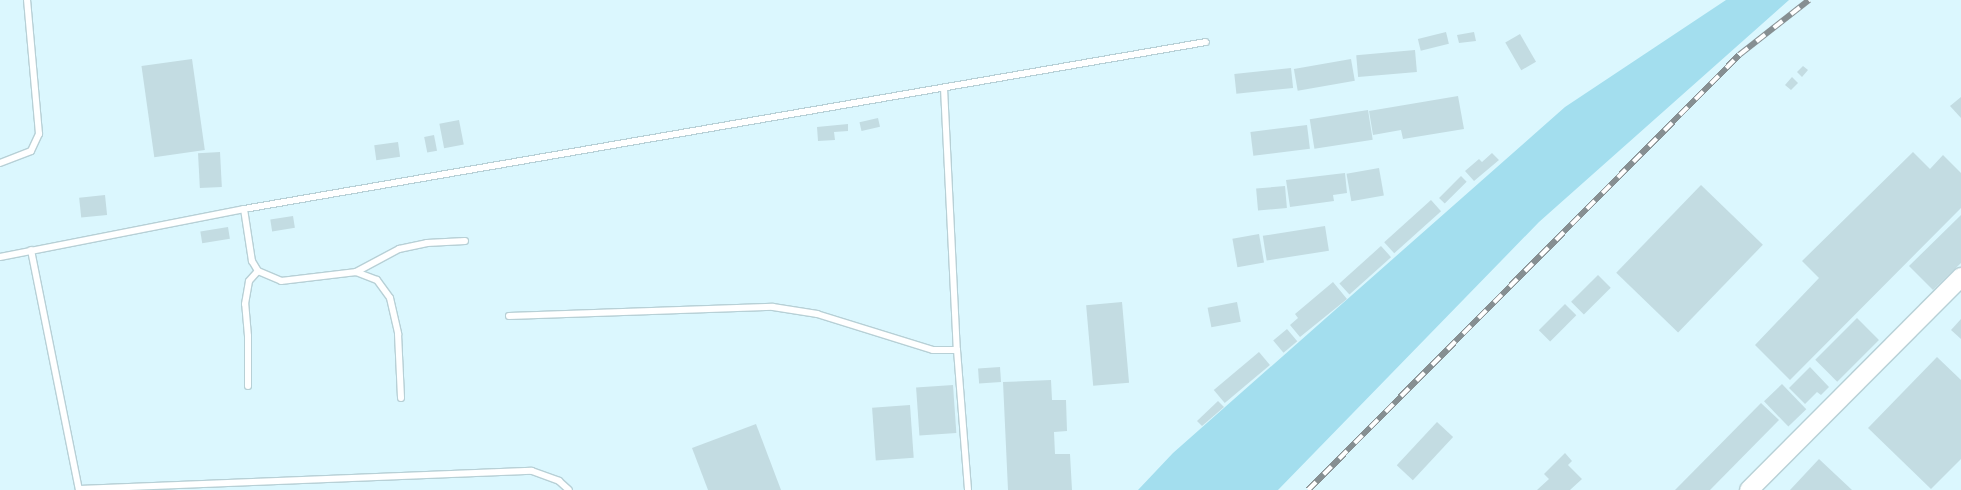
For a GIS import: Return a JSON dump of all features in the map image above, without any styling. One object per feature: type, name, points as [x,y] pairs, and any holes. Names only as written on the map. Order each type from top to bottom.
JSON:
[{"type":"main road","points":[[1749,490],[1961,277]]},
{"type":"lane","points":[[0,162],[30,150],[39,134],[27,0]]},
{"type":"lane","points":[[0,257],[244,209],[1206,42]]},
{"type":"lane","points":[[944,88],[957,350],[968,490]]},
{"type":"lane","points":[[244,209],[252,260],[258,271],[280,281],[356,272],[399,249],[465,241]]},
{"type":"lane","points":[[32,250],[79,489],[532,471],[559,481],[569,490]]},
{"type":"lane","points":[[248,386],[248,336],[245,304],[249,281],[258,271]]},
{"type":"lane","points":[[356,272],[377,280],[390,298],[398,334],[400,398]]},
{"type":"lane","points":[[509,316],[774,307],[817,314],[933,350],[957,350]]},
{"type":"shaded area","points":[[0,0],[1961,0],[1961,490],[0,490]]},
{"type":"shaded area","points":[[1726,0],[1789,0],[1539,222],[1278,490],[1138,490],[1173,453],[1565,107]]},
{"type":"building","points":[[1446,32],[1449,44],[1421,51],[1418,39]]},
{"type":"building","points":[[1474,32],[1476,41],[1459,43],[1457,35]]},
{"type":"building","points":[[1520,34],[1536,62],[1521,70],[1505,42]]},
{"type":"building","points":[[1415,50],[1417,72],[1358,77],[1356,55]]},
{"type":"building","points":[[192,59],[205,150],[154,157],[141,66]]},
{"type":"building","points":[[1351,59],[1355,81],[1298,91],[1294,69]]},
{"type":"building","points":[[1803,66],[1808,70],[1802,77],[1797,72]]},
{"type":"building","points":[[1291,68],[1293,88],[1236,94],[1234,74]]},
{"type":"building","points":[[1792,77],[1798,83],[1791,90],[1785,85]]},
{"type":"building","points":[[1458,96],[1464,129],[1403,139],[1401,130],[1373,135],[1369,111]]},
{"type":"building","points":[[1961,97],[1961,118],[1950,106]]},
{"type":"building","points":[[1368,110],[1373,140],[1314,149],[1310,119]]},
{"type":"building","points":[[878,118],[880,127],[862,131],[859,122]]},
{"type":"building","points":[[459,120],[464,145],[444,148],[439,124]]},
{"type":"building","points":[[848,124],[848,131],[834,132],[835,140],[818,141],[817,127]]},
{"type":"building","points":[[1307,125],[1310,149],[1253,156],[1250,132]]},
{"type":"building","points":[[434,135],[437,151],[427,153],[424,137]]},
{"type":"building","points":[[398,142],[400,157],[376,160],[374,145]]},
{"type":"building","points":[[220,152],[222,187],[200,188],[198,153]]},
{"type":"building","points":[[1913,152],[1930,169],[1943,155],[1961,173],[1961,208],[1790,380],[1755,345],[1819,278],[1802,261]]},
{"type":"building","points":[[1492,153],[1499,160],[1474,181],[1465,171],[1479,159],[1482,162]]},
{"type":"building","points":[[1379,168],[1384,196],[1351,201],[1347,174]]},
{"type":"building","points":[[1345,173],[1347,193],[1333,195],[1334,201],[1290,207],[1286,180]]},
{"type":"building","points":[[1461,176],[1467,182],[1445,204],[1439,198]]},
{"type":"building","points":[[1701,185],[1763,245],[1678,333],[1616,273]]},
{"type":"building","points":[[1285,186],[1287,208],[1258,210],[1256,189]]},
{"type":"building","points":[[105,195],[107,215],[81,218],[79,198]]},
{"type":"building","points":[[1431,200],[1441,211],[1394,253],[1384,242]]},
{"type":"building","points":[[1961,215],[1961,263],[1933,290],[1909,266]]},
{"type":"building","points":[[293,216],[295,228],[272,231],[270,220]]},
{"type":"building","points":[[1325,226],[1329,251],[1267,261],[1263,236]]},
{"type":"building","points":[[228,227],[230,239],[202,243],[200,231]]},
{"type":"building","points":[[1259,234],[1264,263],[1237,267],[1232,239]]},
{"type":"building","points":[[1381,246],[1391,257],[1349,295],[1339,283]]},
{"type":"building","points":[[1598,275],[1611,288],[1584,315],[1571,302]]},
{"type":"building","points":[[1333,282],[1347,299],[1300,337],[1290,325],[1298,318],[1295,314]]},
{"type":"building","points":[[1122,302],[1129,383],[1093,386],[1086,305]]},
{"type":"building","points":[[1237,302],[1241,322],[1211,327],[1208,308]]},
{"type":"building","points":[[1565,304],[1576,315],[1550,341],[1539,330]]},
{"type":"building","points":[[1857,318],[1879,340],[1837,382],[1815,360]]},
{"type":"building","points":[[1961,319],[1961,339],[1951,330]]},
{"type":"building","points":[[1287,329],[1297,341],[1283,353],[1273,341]]},
{"type":"building","points":[[1259,352],[1270,365],[1225,403],[1214,390]]},
{"type":"building","points":[[1937,357],[1961,380],[1961,459],[1931,489],[1868,428]]},
{"type":"building","points":[[1000,367],[1001,382],[979,383],[978,369]]},
{"type":"building","points":[[1810,367],[1829,387],[1821,395],[1817,392],[1805,404],[1789,388]]},
{"type":"building","points":[[1051,380],[1052,400],[1066,400],[1067,431],[1054,432],[1055,454],[1070,454],[1072,490],[1008,490],[1003,382]]},
{"type":"building","points":[[1782,384],[1806,409],[1788,427],[1764,401]]},
{"type":"building","points":[[953,385],[956,433],[919,435],[916,388]]},
{"type":"building","points":[[1218,401],[1224,407],[1202,426],[1197,421]]},
{"type":"building","points":[[1761,403],[1779,420],[1710,490],[1675,490]]},
{"type":"building","points":[[910,405],[914,458],[876,461],[872,408]]},
{"type":"building","points":[[1437,422],[1453,437],[1413,480],[1397,465]]},
{"type":"building","points":[[756,424],[781,490],[708,490],[692,448]]},
{"type":"building","points":[[1565,453],[1572,461],[1568,465],[1582,479],[1570,490],[1537,490],[1549,479],[1544,474]]},
{"type":"building","points":[[1819,459],[1852,490],[1790,490]]},
{"type":"railway","points":[[1308,490],[1739,55],[1809,0]]}]
